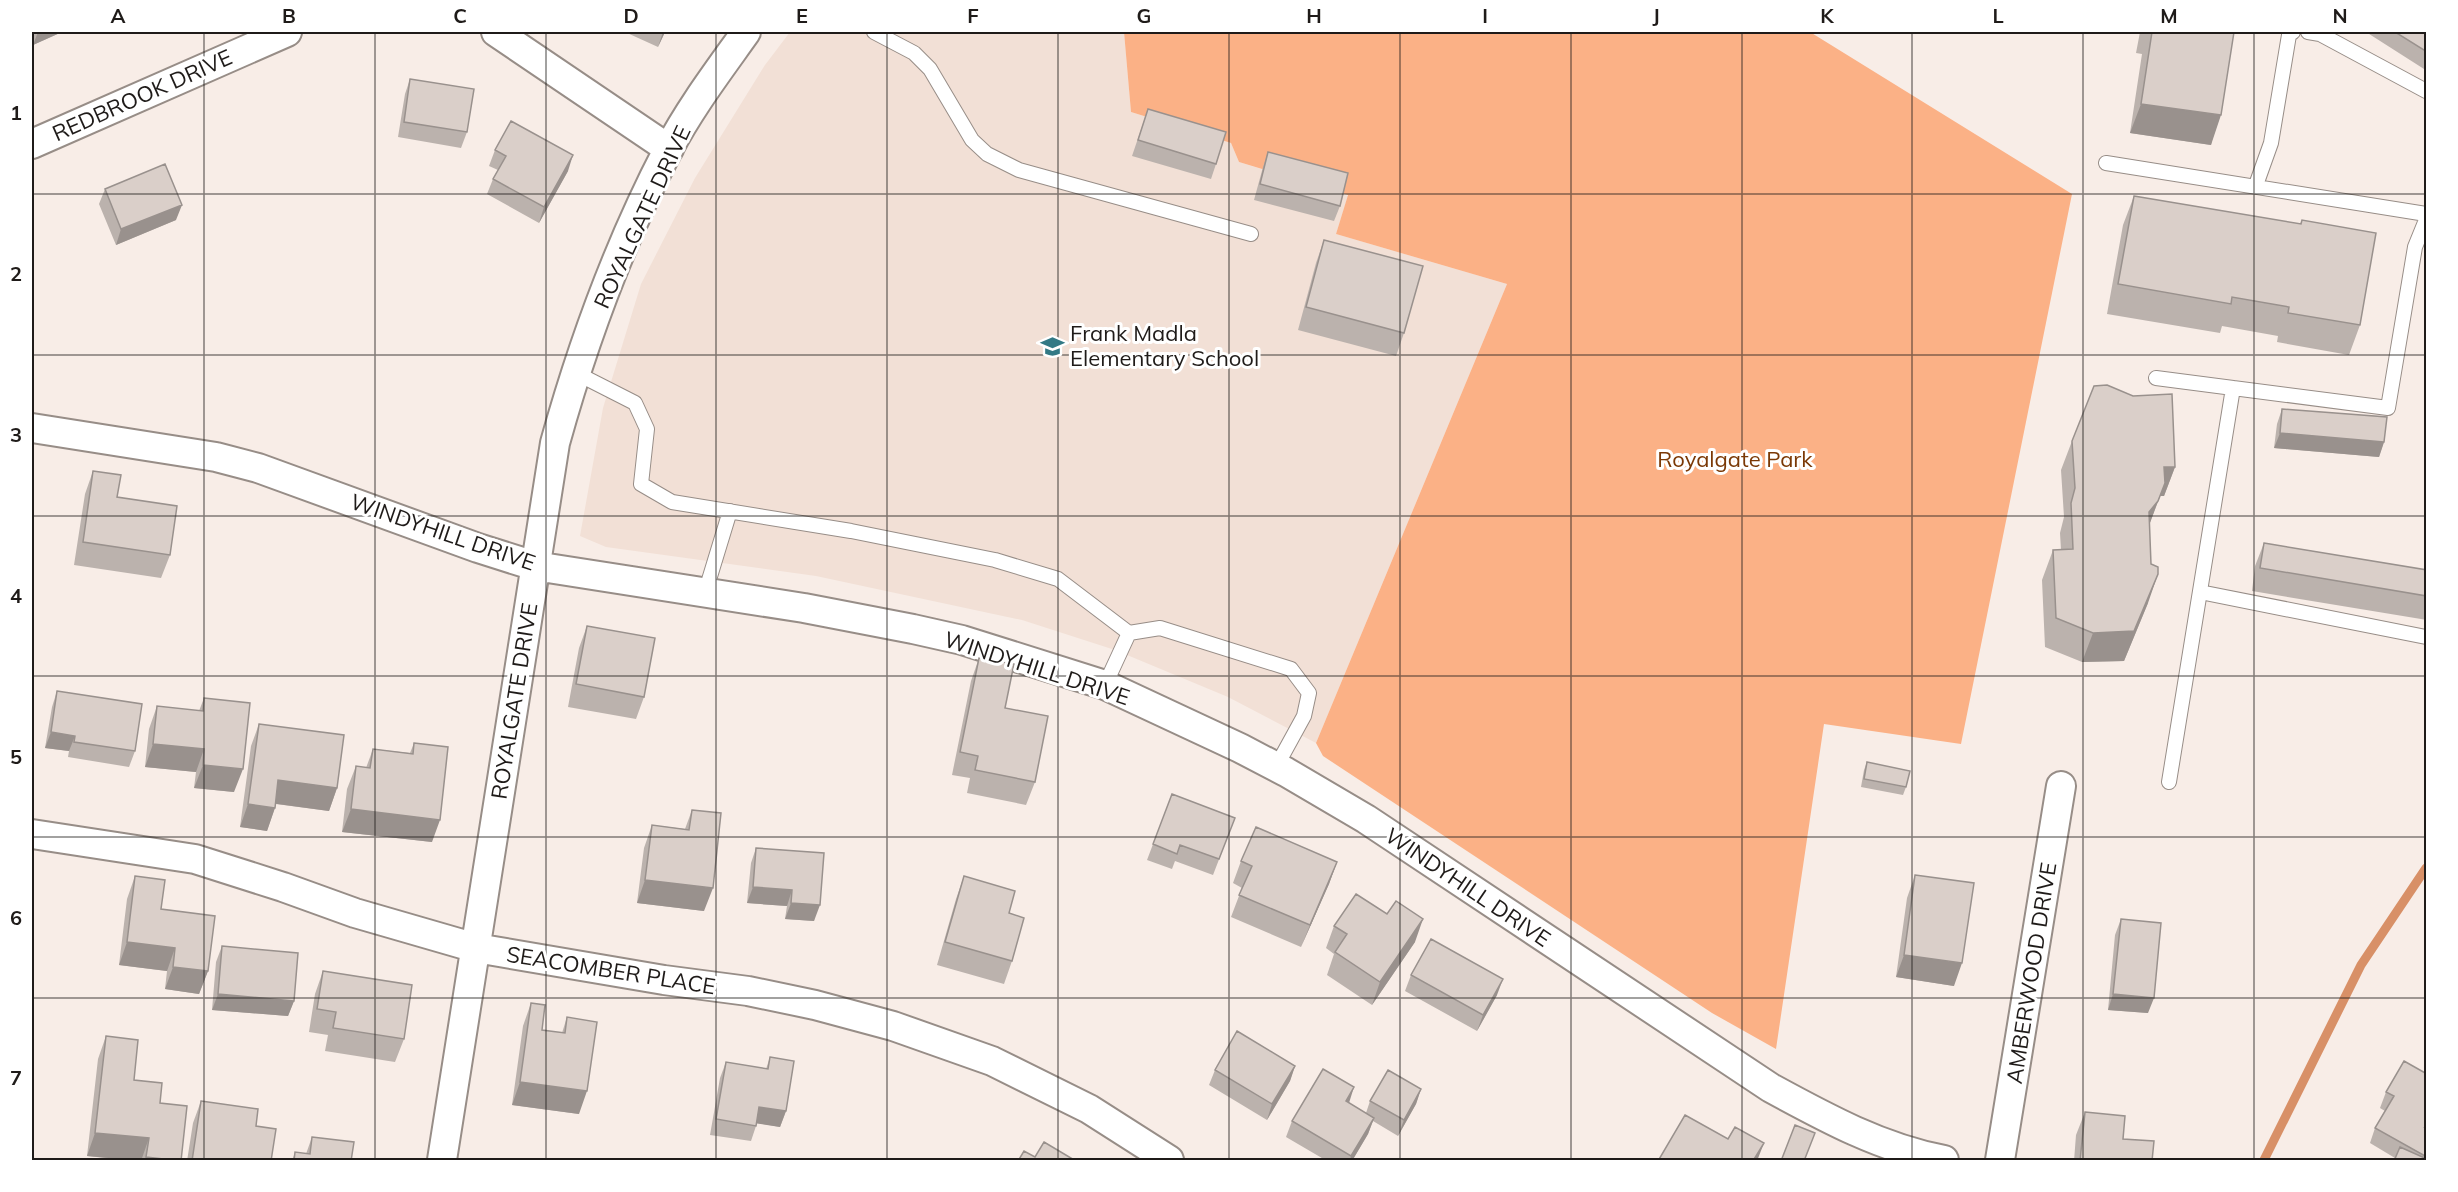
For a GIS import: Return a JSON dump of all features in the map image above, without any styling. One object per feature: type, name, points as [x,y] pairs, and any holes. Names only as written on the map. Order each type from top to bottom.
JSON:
[{"type":"street","name":"REDBROOK DRIVE","points":[[32,144],[287,32]]},
{"type":"street","points":[[496,32],[669,149]]},
{"type":"street","name":"ROYALGATE DRIVE","points":[[442,1161],[555,443],[601,297],[621,248],[669,149],[706,89],[746,32]]},
{"type":"street","name":"WINDYHILL DRIVE","points":[[32,429],[216,457],[258,468],[478,548],[535,566],[913,629],[962,640],[1105,685],[1276,767],[1366,819],[1771,1088],[1833,1122],[1903,1150],[1944,1161]]},
{"type":"street","name":"AMBERWOOD DRIVE","points":[[2000,1161],[2061,786]]},
{"type":"street","name":"SEACOMBER PLACE","points":[[32,834],[195,859],[283,887],[355,914],[477,948],[653,978],[748,991],[815,1005],[892,1026],[992,1061],[1089,1109],[1169,1161]]},
{"type":"lane","points":[[874,32],[914,53],[930,69],[972,140],[987,154],[1018,170],[1251,234]]},
{"type":"lane","points":[[2256,185],[2271,143],[2289,35],[2293,32]]},
{"type":"lane","points":[[2308,32],[2320,34],[2427,91]]},
{"type":"lane","points":[[2106,163],[2256,185],[2427,214]]},
{"type":"lane","points":[[2156,378],[2388,408],[2415,247],[2427,220]]},
{"type":"lane","points":[[576,374],[635,402],[646,429],[641,484],[672,502],[851,531],[995,560],[1058,579],[1129,633],[1160,628],[1291,669],[1309,693],[1304,716],[1276,767]]},
{"type":"lane","points":[[2169,782],[2233,388]]},
{"type":"lane","points":[[705,593],[730,511]]},
{"type":"lane","points":[[2200,592],[2427,637]]},
{"type":"lane","points":[[1105,685],[1129,633]]},
{"type":"shaded area","name":"Frank Madla Elementary School","points":[[790,32],[1124,32],[1131,112],[1231,143],[1239,162],[1348,196],[1336,234],[1507,284],[1316,743],[1228,697],[1115,650],[1022,620],[816,576],[606,547],[580,536],[603,408],[641,284],[695,178],[765,65]]},
{"type":"green space","name":"Royalgate Park","points":[[1124,32],[1810,32],[2072,194],[1961,744],[1824,724],[1776,1049],[1712,1013],[1323,756],[1316,743],[1507,284],[1336,234],[1348,195],[1239,162],[1231,143],[1131,112]]},
{"type":"building","points":[[2152,32],[2234,32],[2221,115],[2141,104]]},
{"type":"building","points":[[2395,32],[2427,32],[2427,52]]},
{"type":"building","points":[[410,79],[474,89],[467,132],[404,122]]},
{"type":"building","points":[[1148,109],[1226,132],[1216,164],[1138,140]]},
{"type":"building","points":[[511,121],[573,155],[544,207],[493,179],[506,156],[495,150]]},
{"type":"building","points":[[1268,152],[1348,173],[1340,206],[1260,184]]},
{"type":"building","points":[[165,164],[182,205],[121,229],[105,189]]},
{"type":"building","points":[[2134,196],[2301,224],[2302,220],[2376,233],[2360,325],[2288,313],[2289,307],[2232,297],[2231,304],[2118,284]]},
{"type":"building","points":[[1324,240],[1423,266],[1404,333],[1306,307]]},
{"type":"building","points":[[2107,385],[2133,396],[2172,394],[2175,467],[2164,467],[2165,483],[2158,501],[2149,512],[2151,564],[2158,567],[2158,574],[2134,631],[2093,633],[2056,618],[2053,550],[2073,549],[2071,503],[2075,488],[2072,441],[2094,386]]},
{"type":"building","points":[[2282,409],[2387,417],[2384,442],[2280,433]]},
{"type":"building","points":[[93,471],[121,475],[117,497],[177,506],[170,555],[83,542]]},
{"type":"building","points":[[2264,543],[2427,570],[2427,596],[2260,568]]},
{"type":"building","points":[[587,626],[655,638],[644,697],[576,684]]},
{"type":"building","points":[[979,658],[1014,664],[1005,708],[1048,716],[1035,782],[975,770],[978,756],[960,752]]},
{"type":"building","points":[[57,691],[142,704],[135,751],[74,742],[75,736],[51,732]]},
{"type":"building","points":[[204,698],[250,703],[243,769],[203,765],[204,749],[153,744],[157,706],[203,711]]},
{"type":"building","points":[[259,724],[344,735],[337,788],[278,780],[275,808],[248,804]]},
{"type":"building","points":[[414,743],[448,747],[440,820],[351,809],[356,766],[370,768],[373,749],[413,754]]},
{"type":"building","points":[[1867,762],[1910,771],[1906,787],[1864,779]]},
{"type":"building","points":[[1172,794],[1235,818],[1219,859],[1180,845],[1177,854],[1153,844]]},
{"type":"building","points":[[692,810],[721,813],[713,888],[645,880],[652,825],[689,830]]},
{"type":"building","points":[[1256,827],[1337,862],[1310,925],[1239,895],[1252,866],[1241,861]]},
{"type":"building","points":[[756,848],[824,853],[820,905],[791,903],[792,890],[753,887]]},
{"type":"building","points":[[1915,875],[1974,883],[1962,963],[1904,955]]},
{"type":"building","points":[[135,876],[165,880],[161,909],[215,916],[208,971],[173,967],[175,948],[127,942]]},
{"type":"building","points":[[964,876],[1015,891],[1009,913],[1024,918],[1012,961],[945,942]]},
{"type":"building","points":[[1356,894],[1387,914],[1396,901],[1423,919],[1380,982],[1335,952],[1347,934],[1334,926]]},
{"type":"building","points":[[2121,919],[2161,923],[2154,998],[2113,994]]},
{"type":"building","points":[[1431,939],[1503,979],[1483,1015],[1411,975]]},
{"type":"building","points":[[222,946],[298,953],[294,1001],[218,994]]},
{"type":"building","points":[[323,971],[412,985],[404,1039],[333,1028],[336,1012],[317,1009]]},
{"type":"building","points":[[531,1003],[545,1005],[542,1030],[565,1033],[567,1017],[597,1022],[587,1091],[520,1082]]},
{"type":"building","points":[[1237,1031],[1295,1066],[1272,1104],[1215,1070]]},
{"type":"building","points":[[106,1036],[138,1040],[134,1080],[162,1083],[160,1103],[187,1106],[181,1161],[146,1157],[149,1138],[95,1133]]},
{"type":"building","points":[[770,1057],[794,1061],[786,1111],[759,1107],[756,1126],[716,1119],[726,1062],[768,1069]]},
{"type":"building","points":[[2404,1061],[2427,1074],[2427,1125],[2425,1127],[2427,1127],[2427,1153],[2425,1156],[2375,1128],[2394,1096],[2386,1092]]},
{"type":"building","points":[[1323,1069],[1354,1087],[1346,1101],[1374,1118],[1351,1156],[1292,1121]]},
{"type":"building","points":[[1388,1070],[1421,1089],[1404,1120],[1370,1101]]},
{"type":"building","points":[[201,1101],[258,1109],[256,1126],[276,1129],[271,1161],[192,1161]]},
{"type":"building","points":[[2085,1112],[2125,1116],[2123,1139],[2154,1141],[2152,1161],[2080,1161]]},
{"type":"building","points":[[1685,1115],[1728,1139],[1735,1127],[1764,1143],[1753,1161],[1658,1161]]},
{"type":"building","points":[[1795,1125],[1815,1133],[1804,1161],[1781,1161]]},
{"type":"building","points":[[312,1137],[354,1142],[351,1161],[294,1161],[295,1152],[310,1154]]},
{"type":"building","points":[[1044,1142],[1076,1161],[1018,1161],[1024,1151],[1035,1157]]},
{"type":"building","points":[[2400,1147],[2427,1159],[2427,1161],[2394,1161]]},
{"type":"waterway","points":[[2264,1160],[2361,965],[2426,868]]},
{"type":"place","name":"Frank Madla Elementary School","points":[[1052,346]]}]
